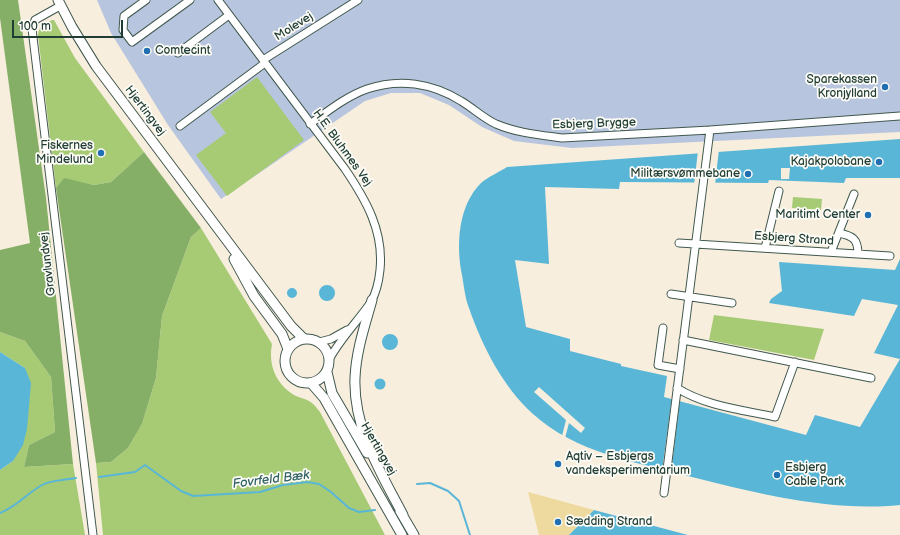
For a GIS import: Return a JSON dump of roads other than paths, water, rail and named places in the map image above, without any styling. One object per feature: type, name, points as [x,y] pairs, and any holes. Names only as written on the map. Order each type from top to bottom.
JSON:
[{"type":"main road","name":"Hjertingvej","points":[[59,3],[96,66],[291,326],[304,339]]},
{"type":"main road","name":"Hjertingvej","points":[[221,233],[254,296],[282,334],[288,349]]},
{"type":"main road","points":[[372,300],[358,352],[355,378],[356,401],[362,430],[374,459],[403,516]]},
{"type":"main road","points":[[304,339],[319,342],[328,352],[330,358],[327,372],[317,381],[311,383],[296,380],[287,370],[286,356],[288,349],[292,344],[304,339]]},
{"type":"main road","name":"Hjertingvej","points":[[327,372],[332,393],[414,535]]},
{"type":"main road","name":"Hjertingvej","points":[[311,383],[324,398],[402,535]]},
{"type":"street","points":[[146,0],[124,16],[123,30],[132,42],[190,0]]},
{"type":"street","name":"H.E. Bluhmes Vej","points":[[218,0],[345,169],[364,197],[379,237],[381,259],[379,276],[372,300],[330,358]]},
{"type":"street","name":"Molevej","points":[[180,126],[264,62],[358,0]]},
{"type":"street","name":"Gravlundvej","points":[[59,3],[35,20],[32,29],[93,535]]},
{"type":"street","points":[[178,53],[229,15]]},
{"type":"street","name":"Esbjerg Brygge","points":[[310,124],[346,99],[366,89],[385,84],[405,82],[424,85],[443,91],[497,124],[538,135],[562,138],[710,130],[900,116]]},
{"type":"street","points":[[664,493],[710,130]]},
{"type":"street","points":[[765,248],[779,191]]},
{"type":"street","points":[[831,252],[854,194]]},
{"type":"street","points":[[839,233],[856,239],[858,254]]},
{"type":"street","name":"Esbjerg Strand","points":[[679,243],[890,256]]},
{"type":"street","points":[[671,294],[732,303]]},
{"type":"street","name":"H.E. Bluhmes Vej","points":[[319,342],[331,338],[352,326]]},
{"type":"street","points":[[663,328],[658,365],[680,369]]},
{"type":"street","points":[[683,340],[871,378]]},
{"type":"street","points":[[677,391],[702,399],[775,417],[795,362]]},
{"type":"water","points":[[900,139],[900,178],[846,178],[844,183],[769,180],[768,183],[620,182],[619,189],[545,187],[549,264],[515,260],[526,327],[570,339],[570,351],[621,364],[621,366],[667,376],[664,397],[806,435],[815,415],[860,427],[900,359],[900,505],[846,506],[793,500],[647,466],[586,447],[567,438],[550,427],[522,403],[503,379],[480,337],[468,304],[460,263],[459,239],[461,226],[463,214],[473,192],[481,183],[507,167]]},
{"type":"water","points":[[900,259],[900,359],[874,353],[898,305],[862,299],[854,316],[769,303],[771,299],[782,291],[779,262],[895,270]]},
{"type":"water","points":[[327,285],[333,287],[335,293],[333,299],[327,301],[321,299],[319,293],[321,287]]},
{"type":"water","points":[[292,288],[297,293],[292,298],[287,293]]},
{"type":"water","points":[[390,334],[396,336],[398,342],[396,348],[390,350],[384,348],[382,342],[384,336]]},
{"type":"water","points":[[0,352],[25,368],[31,383],[27,429],[23,445],[13,461],[0,470]]},
{"type":"water","points":[[380,378],[384,380],[386,384],[384,388],[380,390],[376,388],[374,384],[376,380]]},
{"type":"water","points":[[594,510],[688,535],[569,535]]},
{"type":"waterway","name":"Fovrfeld Bæk","points":[[99,477],[135,472],[145,465],[181,491],[193,496],[260,492],[283,485],[307,482],[319,484],[331,492],[349,508],[359,512],[375,510]]},
{"type":"waterway","name":"Fovrfeld Bæk","points":[[0,513],[12,507],[31,492],[46,483],[76,478]]},
{"type":"waterway","name":"Fovrfeld Bæk","points":[[417,484],[430,483],[448,491],[459,501],[470,535]]},
{"type":"place","name":"Comtecint","points":[[147,51]]},
{"type":"place","name":"Sparekassen Kronjylland","points":[[885,87]]},
{"type":"place","name":"Fiskernes Mindelund","points":[[101,153]]},
{"type":"place","name":"Kajakpolobane","points":[[879,162]]},
{"type":"place","name":"Militærsvømmebane","points":[[748,174]]},
{"type":"place","name":"Maritimt Center","points":[[868,215]]},
{"type":"place","name":"Aqtiv – Esbjergs vandeksperimentarium","points":[[558,464]]},
{"type":"place","name":"Esbjerg Cable Park","points":[[777,475]]},
{"type":"place","name":"Sædding Strand","points":[[558,522]]}]
